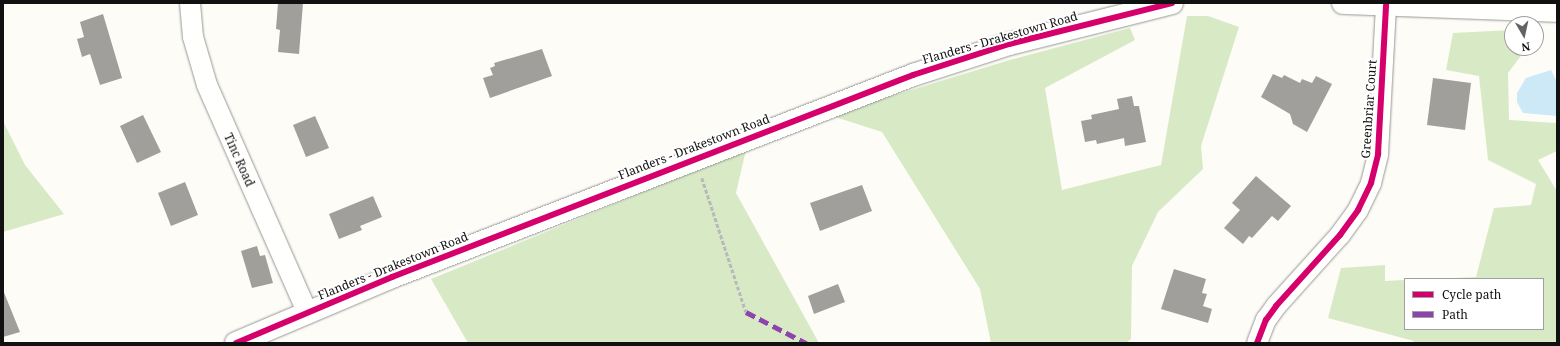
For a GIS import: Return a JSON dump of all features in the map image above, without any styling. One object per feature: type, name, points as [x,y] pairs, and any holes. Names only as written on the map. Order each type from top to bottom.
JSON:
[{"type":"street","name":"Tinc Road","points":[[190,3],[192,38],[205,80],[307,312]]},
{"type":"street","name":"Flanders - Drakestown Road","points":[[236,343],[307,312],[913,74],[968,56],[1172,3]]},
{"type":"street","points":[[1343,3],[1557,11]]},
{"type":"street","name":"Greenbriar Court","points":[[1257,343],[1266,320],[1276,306],[1340,235],[1358,210],[1371,183],[1378,154],[1386,5]]},
{"type":"path","points":[[695,159],[746,312]]},
{"type":"green space","points":[[1187,16],[1208,16],[1239,27],[1201,146],[1203,169],[1158,212],[1132,266],[1131,339],[1126,343],[991,343],[980,289],[882,132],[829,115],[1013,59],[1130,28],[1135,40],[1045,88],[1062,190],[1161,165]]},
{"type":"green space","points":[[1504,30],[1504,56],[1521,56],[1508,73],[1509,120],[1557,123],[1557,151],[1538,160],[1557,191],[1557,343],[1413,343],[1414,341],[1328,318],[1341,268],[1385,265],[1385,281],[1404,280],[1404,330],[1544,330],[1544,278],[1452,278],[1476,277],[1494,208],[1531,205],[1536,184],[1488,160],[1479,76],[1446,70],[1453,33]]},
{"type":"green space","points":[[3,121],[25,165],[64,214],[3,232]]},
{"type":"green space","points":[[746,150],[736,193],[819,343],[468,343],[431,279]]},
{"type":"water","points":[[1551,70],[1557,82],[1557,116],[1523,113],[1517,102],[1517,93],[1526,78]]},
{"type":"building","points":[[278,3],[303,3],[299,54],[278,52],[280,30],[276,29]]},
{"type":"building","points":[[103,14],[122,78],[100,85],[90,54],[82,57],[77,39],[84,37],[80,22]]},
{"type":"building","points":[[542,49],[552,76],[490,98],[483,78],[493,75],[490,68],[495,66],[494,63]]},
{"type":"building","points":[[1273,74],[1282,78],[1284,75],[1300,83],[1302,79],[1312,83],[1316,76],[1332,84],[1307,132],[1293,124],[1290,114],[1261,97]]},
{"type":"building","points":[[1433,78],[1471,83],[1465,130],[1427,125]]},
{"type":"building","points":[[1132,96],[1134,106],[1139,106],[1146,142],[1125,146],[1124,138],[1097,144],[1096,140],[1085,142],[1081,121],[1092,119],[1091,115],[1119,109],[1117,99]]},
{"type":"building","points":[[143,115],[161,152],[137,163],[120,126]]},
{"type":"building","points":[[315,116],[329,148],[306,157],[293,125]]},
{"type":"building","points":[[1256,176],[1291,206],[1278,221],[1272,216],[1252,238],[1249,236],[1243,244],[1224,228],[1240,210],[1232,203]]},
{"type":"building","points":[[185,182],[198,215],[171,226],[158,193]]},
{"type":"building","points":[[862,185],[872,211],[820,231],[810,203]]},
{"type":"building","points":[[373,196],[382,217],[360,226],[362,230],[339,239],[329,214]]},
{"type":"building","points":[[257,246],[260,256],[265,255],[273,283],[252,288],[241,251]]},
{"type":"building","points":[[1174,269],[1206,279],[1202,293],[1207,294],[1203,306],[1212,309],[1208,323],[1161,309]]},
{"type":"building","points":[[838,284],[845,302],[814,314],[808,296]]},
{"type":"building","points":[[3,290],[20,332],[3,337]]},
{"type":"marked path","points":[[746,312],[806,343]]},
{"type":"cycle path","points":[[236,343],[392,277],[913,75],[1009,44],[1172,3]]},
{"type":"cycle path","points":[[1257,343],[1266,320],[1276,306],[1340,235],[1358,210],[1371,183],[1378,154],[1386,5]]}]
